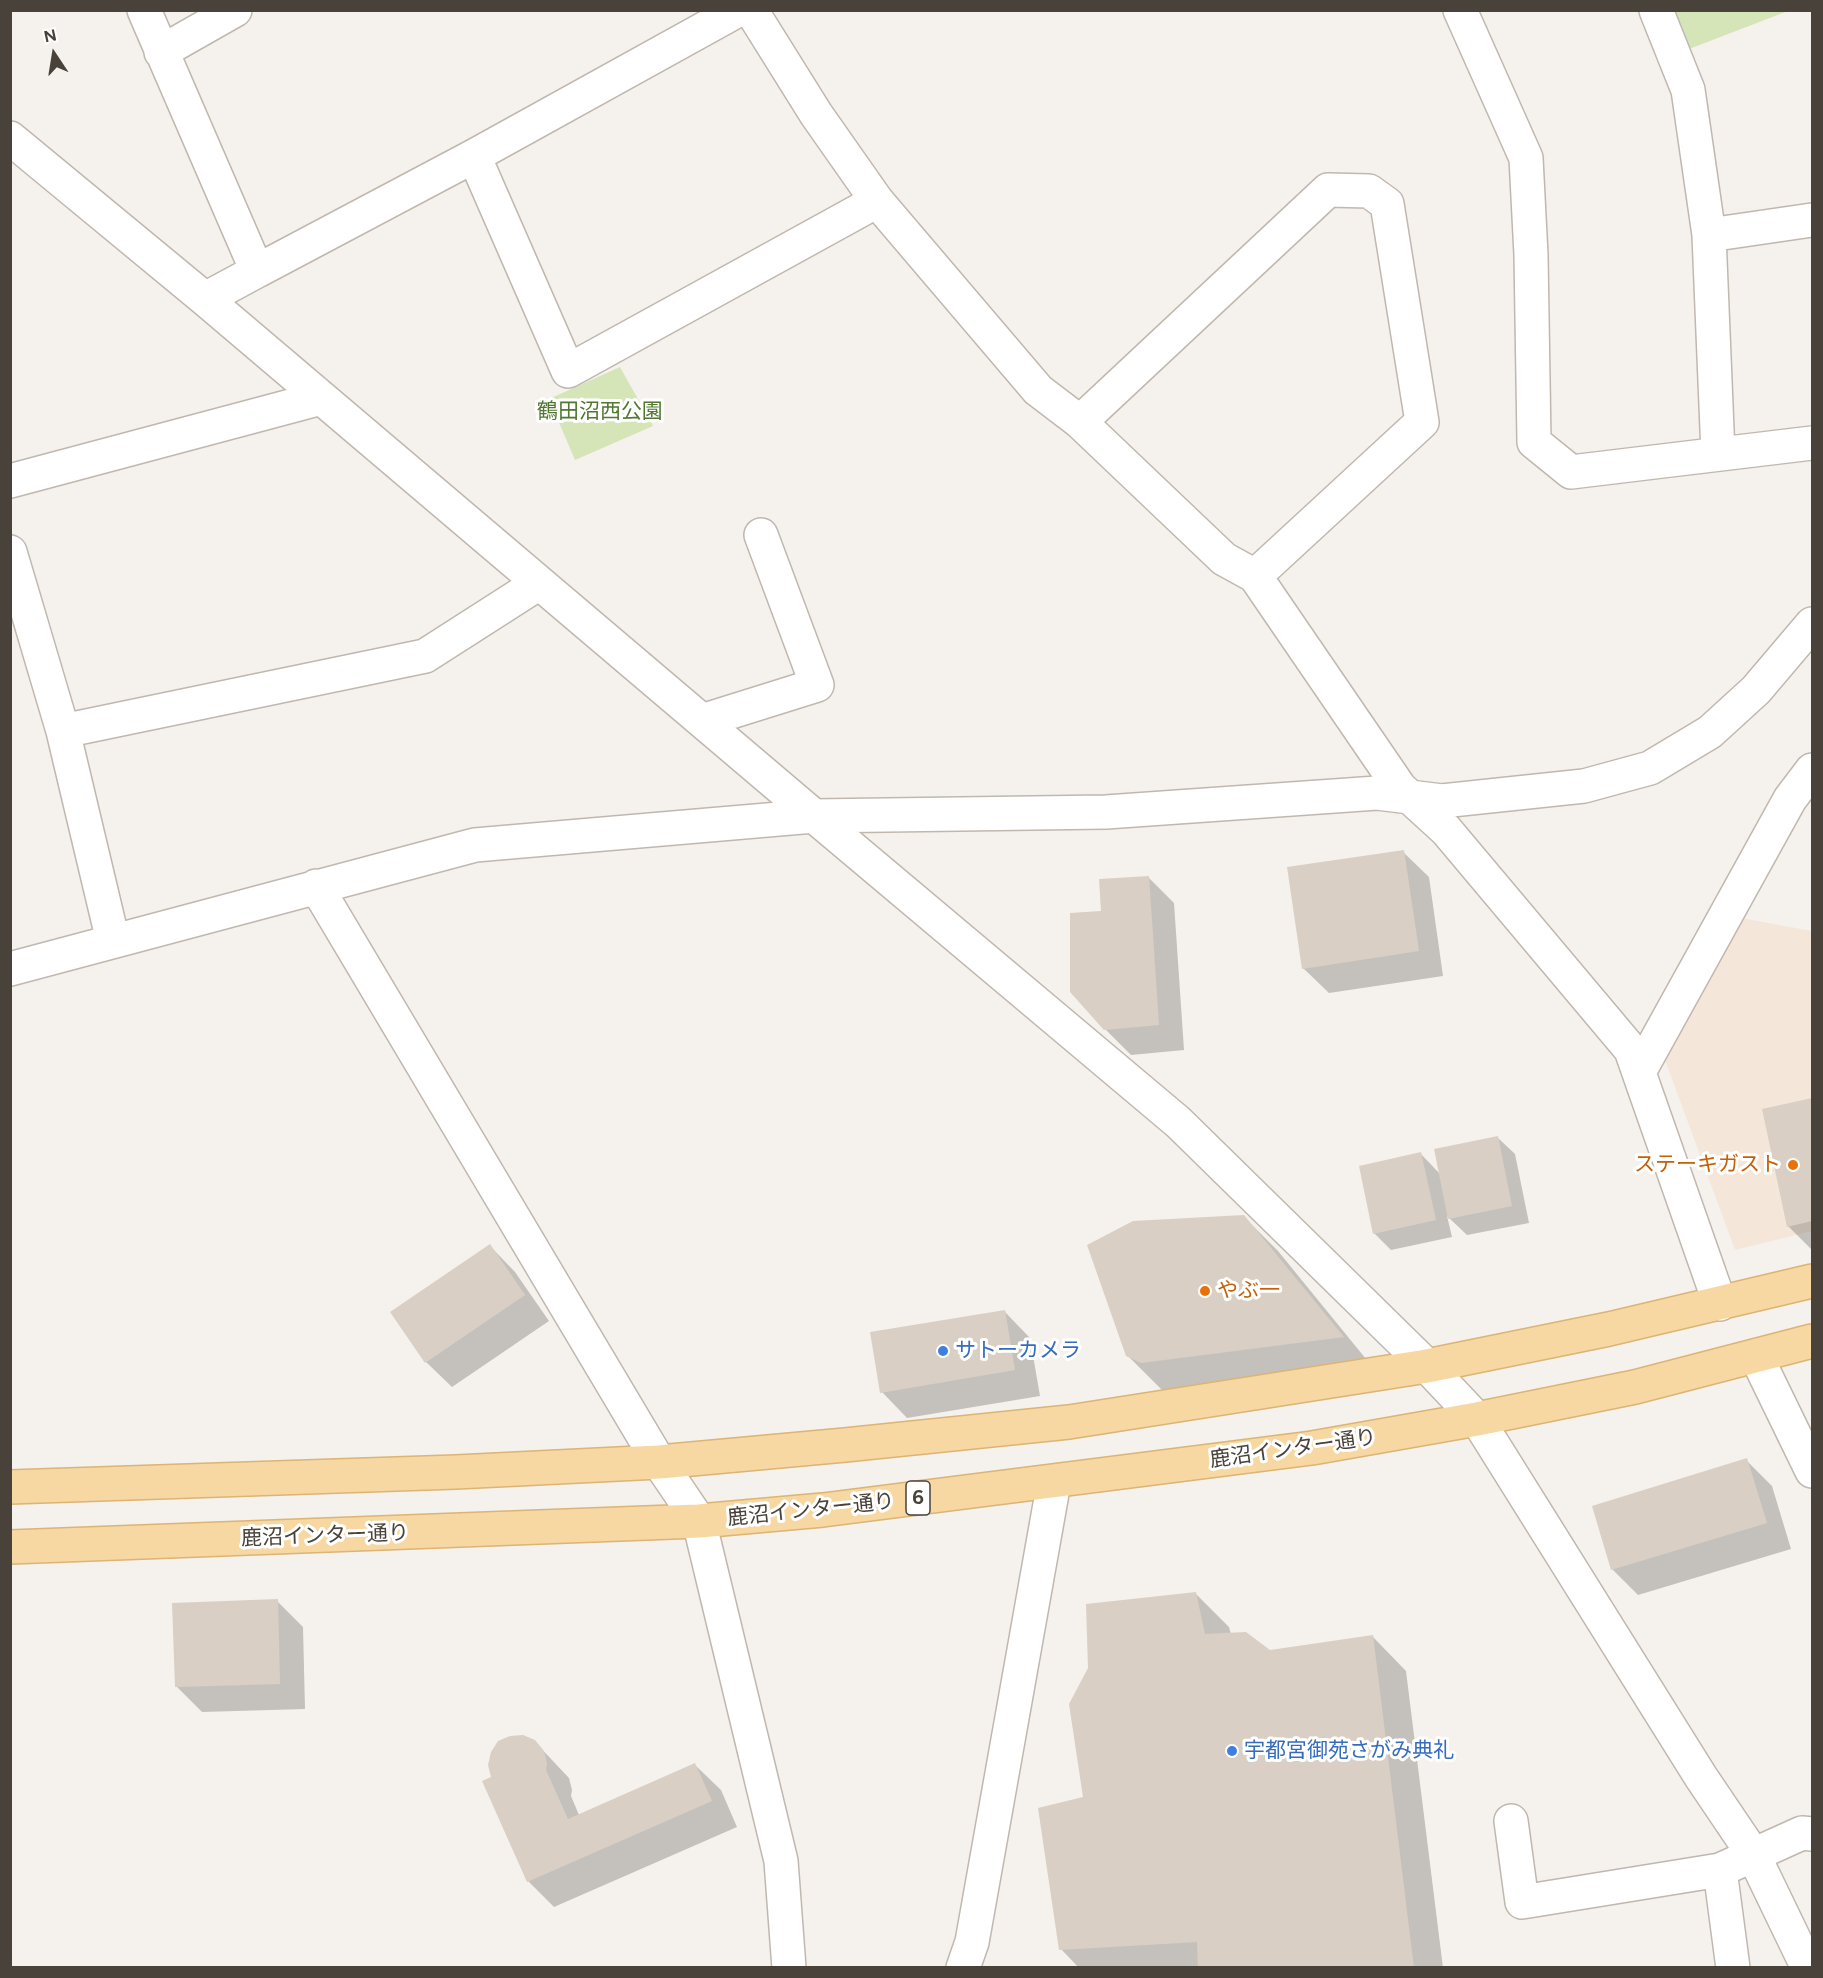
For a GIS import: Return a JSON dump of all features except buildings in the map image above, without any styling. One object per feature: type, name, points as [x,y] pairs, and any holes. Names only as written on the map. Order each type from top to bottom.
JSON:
[{"type":"main road","points":[[10,1487],[456,1472],[659,1462],[1069,1422],[1427,1366],[1609,1329],[1812,1281]]},
{"type":"main road","name":"鹿沼インター通り","points":[[10,1547],[699,1521],[823,1510],[1312,1448],[1477,1419],[1635,1387],[1812,1341]]},
{"type":"street","points":[[144,10],[160,52],[257,271]]},
{"type":"street","points":[[160,52],[235,10]]},
{"type":"street","points":[[206,299],[474,156],[738,10]]},
{"type":"street","points":[[751,10],[816,114],[877,201],[1038,390],[1080,422],[1224,559],[1255,576],[1400,788],[1446,830],[1631,1050],[1720,1304]]},
{"type":"street","points":[[1461,10],[1526,159],[1531,255],[1534,442],[1571,472],[1812,443]]},
{"type":"street","points":[[1656,10],[1689,90],[1709,235],[1718,454]]},
{"type":"street","points":[[10,138],[206,299],[1178,1122],[1427,1366],[1477,1419],[1695,1767],[1753,1854],[1808,1968]]},
{"type":"street","points":[[474,156],[568,371],[877,201]]},
{"type":"street","points":[[1080,422],[1328,190],[1369,191],[1388,204],[1422,422],[1255,576]]},
{"type":"street","points":[[1709,235],[1812,220]]},
{"type":"street","points":[[10,482],[321,398]]},
{"type":"street","points":[[702,721],[817,685],[761,535]]},
{"type":"street","points":[[10,552],[63,731],[113,941]]},
{"type":"street","points":[[63,731],[426,656],[539,583]]},
{"type":"street","points":[[10,969],[475,845],[814,816],[1106,812],[1377,793],[1442,801],[1584,786],[1650,768],[1710,732],[1756,690],[1812,624]]},
{"type":"street","points":[[1639,1072],[1790,799],[1812,770]]},
{"type":"street","points":[[316,886],[659,1462],[699,1521],[781,1861],[789,1968]]},
{"type":"street","points":[[1756,1356],[1812,1471]]},
{"type":"street","points":[[963,1968],[972,1942],[1054,1482]]},
{"type":"street","points":[[1511,1821],[1522,1902],[1720,1870],[1802,1833],[1812,1834]]},
{"type":"street","points":[[1720,1870],[1733,1968]]},
{"type":"shaded area","points":[[1735,917],[1812,931],[1812,1231],[1735,1250],[1661,1049]]},
{"type":"green space","points":[[1673,11],[1788,11],[1689,49]]},
{"type":"green space","name":"鶴田沼西公園","points":[[620,367],[653,426],[575,460],[549,399]]},
{"type":"place","name":"ステーキガスト","points":[[1793,1165]]},
{"type":"place","name":"やぶ一","points":[[1205,1291]]},
{"type":"place","name":"サトーカメラ","points":[[943,1351]]},
{"type":"place","name":"宇都宮御苑さがみ典礼","points":[[1232,1751]]}]
